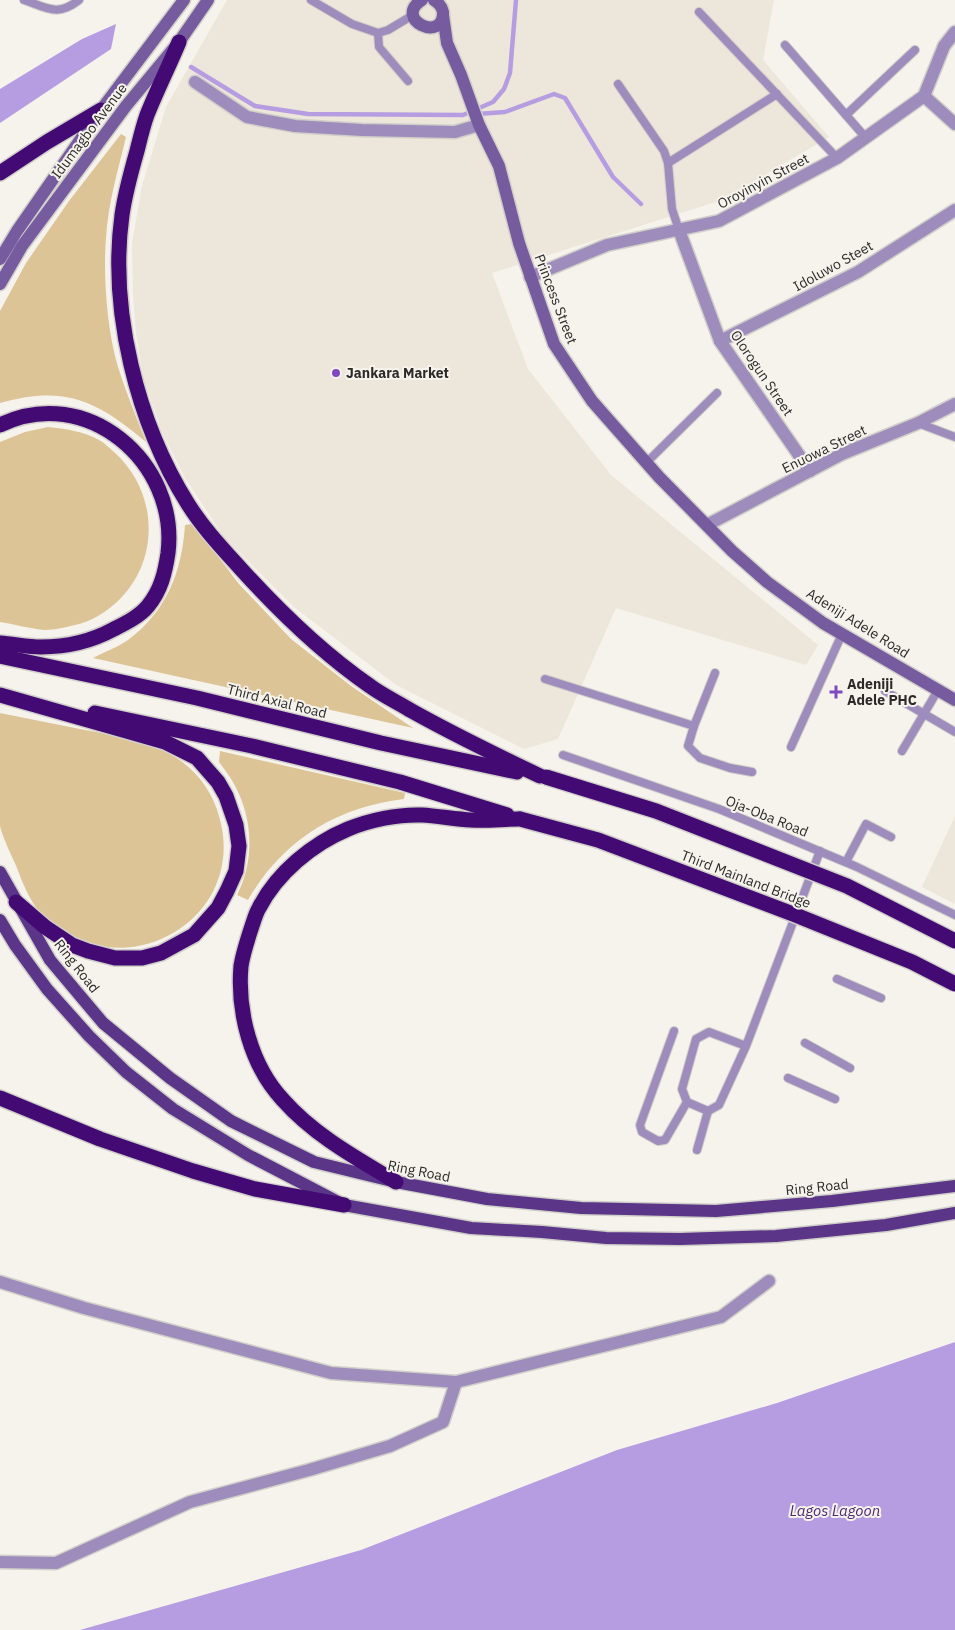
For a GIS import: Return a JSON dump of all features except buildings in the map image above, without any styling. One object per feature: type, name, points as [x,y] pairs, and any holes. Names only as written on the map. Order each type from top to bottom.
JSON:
[{"type":"highway","points":[[179,42],[146,117],[132,171],[122,215],[120,296],[125,339],[136,388],[150,429],[168,469],[188,504],[210,536],[279,610],[337,662],[371,687],[448,731],[543,777],[656,811],[838,883],[955,942]]},
{"type":"highway","points":[[0,173],[47,142],[102,110]]},
{"type":"highway","points":[[0,425],[14,418],[46,413],[76,417],[102,426],[126,443],[144,462],[157,485],[168,521],[169,545],[165,574],[158,590],[148,606],[129,622],[102,636],[74,644],[41,647],[0,643]]},
{"type":"highway","name":"Third Axial Road","points":[[0,656],[197,698],[381,742],[543,777]]},
{"type":"highway","points":[[0,694],[165,742],[197,758],[218,782],[229,804],[236,825],[239,846],[236,871],[218,908],[194,935],[161,953],[142,958],[115,958],[88,952],[72,945],[46,927],[16,902]]},
{"type":"highway","points":[[0,694],[252,746],[400,782],[520,819]]},
{"type":"highway","points":[[396,1182],[310,1126],[282,1100],[258,1063],[243,1019],[241,991],[242,965],[258,908],[275,884],[292,865],[323,842],[347,829],[380,819],[420,815],[472,820],[520,819]]},
{"type":"highway","name":"Third Mainland Bridge","points":[[520,819],[607,843],[912,962],[955,984]]},
{"type":"highway","points":[[0,1098],[100,1139],[193,1171],[255,1189],[344,1205]]},
{"type":"main road","name":"Ring Road","points":[[0,872],[50,960],[103,1022],[170,1078],[231,1121],[314,1162],[396,1182],[487,1199],[572,1207],[716,1211],[832,1201],[955,1186]]},
{"type":"main road","points":[[0,920],[15,945],[48,989],[89,1036],[126,1072],[173,1109],[248,1156],[344,1205],[471,1228],[616,1238],[680,1239],[776,1236],[886,1225],[955,1213]]},
{"type":"street","name":"Idumagbo Avenue","points":[[0,258],[102,110],[184,0]]},
{"type":"street","name":"Idumagbo Avenue","points":[[0,284],[22,246],[126,106],[179,42],[208,0]]},
{"type":"street","points":[[426,28],[434,27],[440,22],[443,15],[442,8],[434,0]]},
{"type":"street","points":[[416,4],[415,21],[447,43]]},
{"type":"street","name":"Princess Street","points":[[443,15],[447,43],[479,125],[499,166],[519,243],[554,344],[592,400],[646,464],[707,525]]},
{"type":"street","points":[[955,32],[944,46],[924,96],[955,124]]},
{"type":"street","points":[[195,82],[247,117],[295,126],[455,132],[479,125]]},
{"type":"street","name":"Oroyinyin Street","points":[[530,277],[608,245],[719,221],[837,158],[924,96]]},
{"type":"street","name":"Idoluwo Steet","points":[[720,341],[858,272],[955,210]]},
{"type":"street","name":"Olorogun Street","points":[[679,230],[720,341],[810,471]]},
{"type":"street","name":"Enuowa Street","points":[[707,525],[842,454],[918,423],[955,404]]},
{"type":"street","name":"Adeniji Adele Road","points":[[707,525],[732,551],[767,582],[823,622],[955,700]]},
{"type":"street","points":[[0,1282],[84,1308],[331,1373],[456,1382],[721,1317],[769,1281]]},
{"type":"street","points":[[0,1562],[56,1563],[190,1502],[390,1446],[443,1422],[456,1382]]},
{"type":"lane","points":[[24,0],[56,11],[71,6],[79,0]]},
{"type":"lane","points":[[311,0],[352,24],[378,33],[388,30],[416,4]]},
{"type":"lane","points":[[699,12],[837,158]]},
{"type":"lane","points":[[378,33],[379,47],[408,81]]},
{"type":"lane","points":[[785,45],[866,138]]},
{"type":"lane","points":[[846,115],[915,50]]},
{"type":"lane","points":[[618,84],[651,130],[664,152],[668,163],[672,209],[679,230]]},
{"type":"lane","points":[[668,163],[777,94]]},
{"type":"lane","points":[[646,464],[717,393]]},
{"type":"lane","points":[[918,423],[955,437]]},
{"type":"lane","points":[[792,747],[842,634]]},
{"type":"lane","points":[[714,673],[688,746],[700,758],[730,768],[752,772]]},
{"type":"lane","points":[[545,679],[694,726]]},
{"type":"lane","points":[[902,751],[938,690]]},
{"type":"lane","points":[[884,691],[955,732]]},
{"type":"lane","name":"Oja-Oba Road","points":[[563,755],[719,809],[846,862],[955,915]]},
{"type":"lane","points":[[846,862],[866,824],[891,837]]},
{"type":"lane","points":[[697,1150],[708,1111],[719,1105],[746,1046],[820,851]]},
{"type":"lane","points":[[837,979],[881,998]]},
{"type":"lane","points":[[674,1031],[640,1125],[642,1132],[658,1141],[665,1140],[687,1102]]},
{"type":"lane","points":[[708,1111],[687,1102],[682,1089],[696,1039],[709,1032],[746,1046]]},
{"type":"lane","points":[[805,1043],[850,1068]]},
{"type":"lane","points":[[788,1078],[835,1099]]},
{"type":"shaded area","name":"Jankara Market","points":[[227,0],[774,0],[763,60],[829,137],[722,200],[492,273],[528,369],[611,475],[818,645],[806,665],[616,608],[558,739],[524,749],[396,685],[294,607],[224,537],[185,478],[162,432],[143,377],[136,333],[132,243],[142,186],[166,107]]},
{"type":"shaded area","points":[[121,134],[126,137],[107,225],[105,269],[107,303],[111,337],[118,367],[146,442],[111,416],[95,406],[79,400],[62,396],[43,396],[0,403],[0,311],[26,263],[69,201]]},
{"type":"shaded area","points":[[48,427],[87,434],[101,441],[114,452],[129,468],[139,486],[146,505],[149,526],[142,566],[132,584],[118,601],[103,613],[87,622],[45,630],[0,622],[0,442],[25,432]]},
{"type":"shaded area","points":[[193,524],[239,584],[291,639],[351,686],[413,728],[93,658],[128,640],[153,617],[170,590],[176,575],[185,525]]},
{"type":"shaded area","points":[[0,713],[123,737],[147,744],[170,754],[194,772],[209,793],[219,816],[224,852],[216,885],[199,912],[175,932],[145,944],[112,947],[79,940],[47,920],[37,909],[26,889],[0,826]]},
{"type":"shaded area","points":[[220,751],[405,793],[404,799],[379,803],[356,810],[313,830],[277,860],[248,900],[237,895],[247,868],[249,853],[248,825],[240,797],[231,778],[219,762]]},
{"type":"shaded area","points":[[955,816],[955,904],[922,887]]},
{"type":"water","points":[[116,24],[111,49],[0,123],[0,89],[82,39]]},
{"type":"water","name":"Lagos Lagoon","points":[[955,1342],[955,1630],[80,1630],[361,1550],[617,1450],[777,1403]]},
{"type":"waterway","points":[[191,67],[255,106],[308,114],[463,115],[493,102],[504,89],[510,73],[516,0]]},
{"type":"waterway","points":[[477,114],[505,112],[554,94],[565,98],[613,177],[641,204]]},
{"type":"place","name":"Jankara Market","points":[[336,373]]},
{"type":"place","name":"Adeniji Adele PHC","points":[[836,692]]}]
